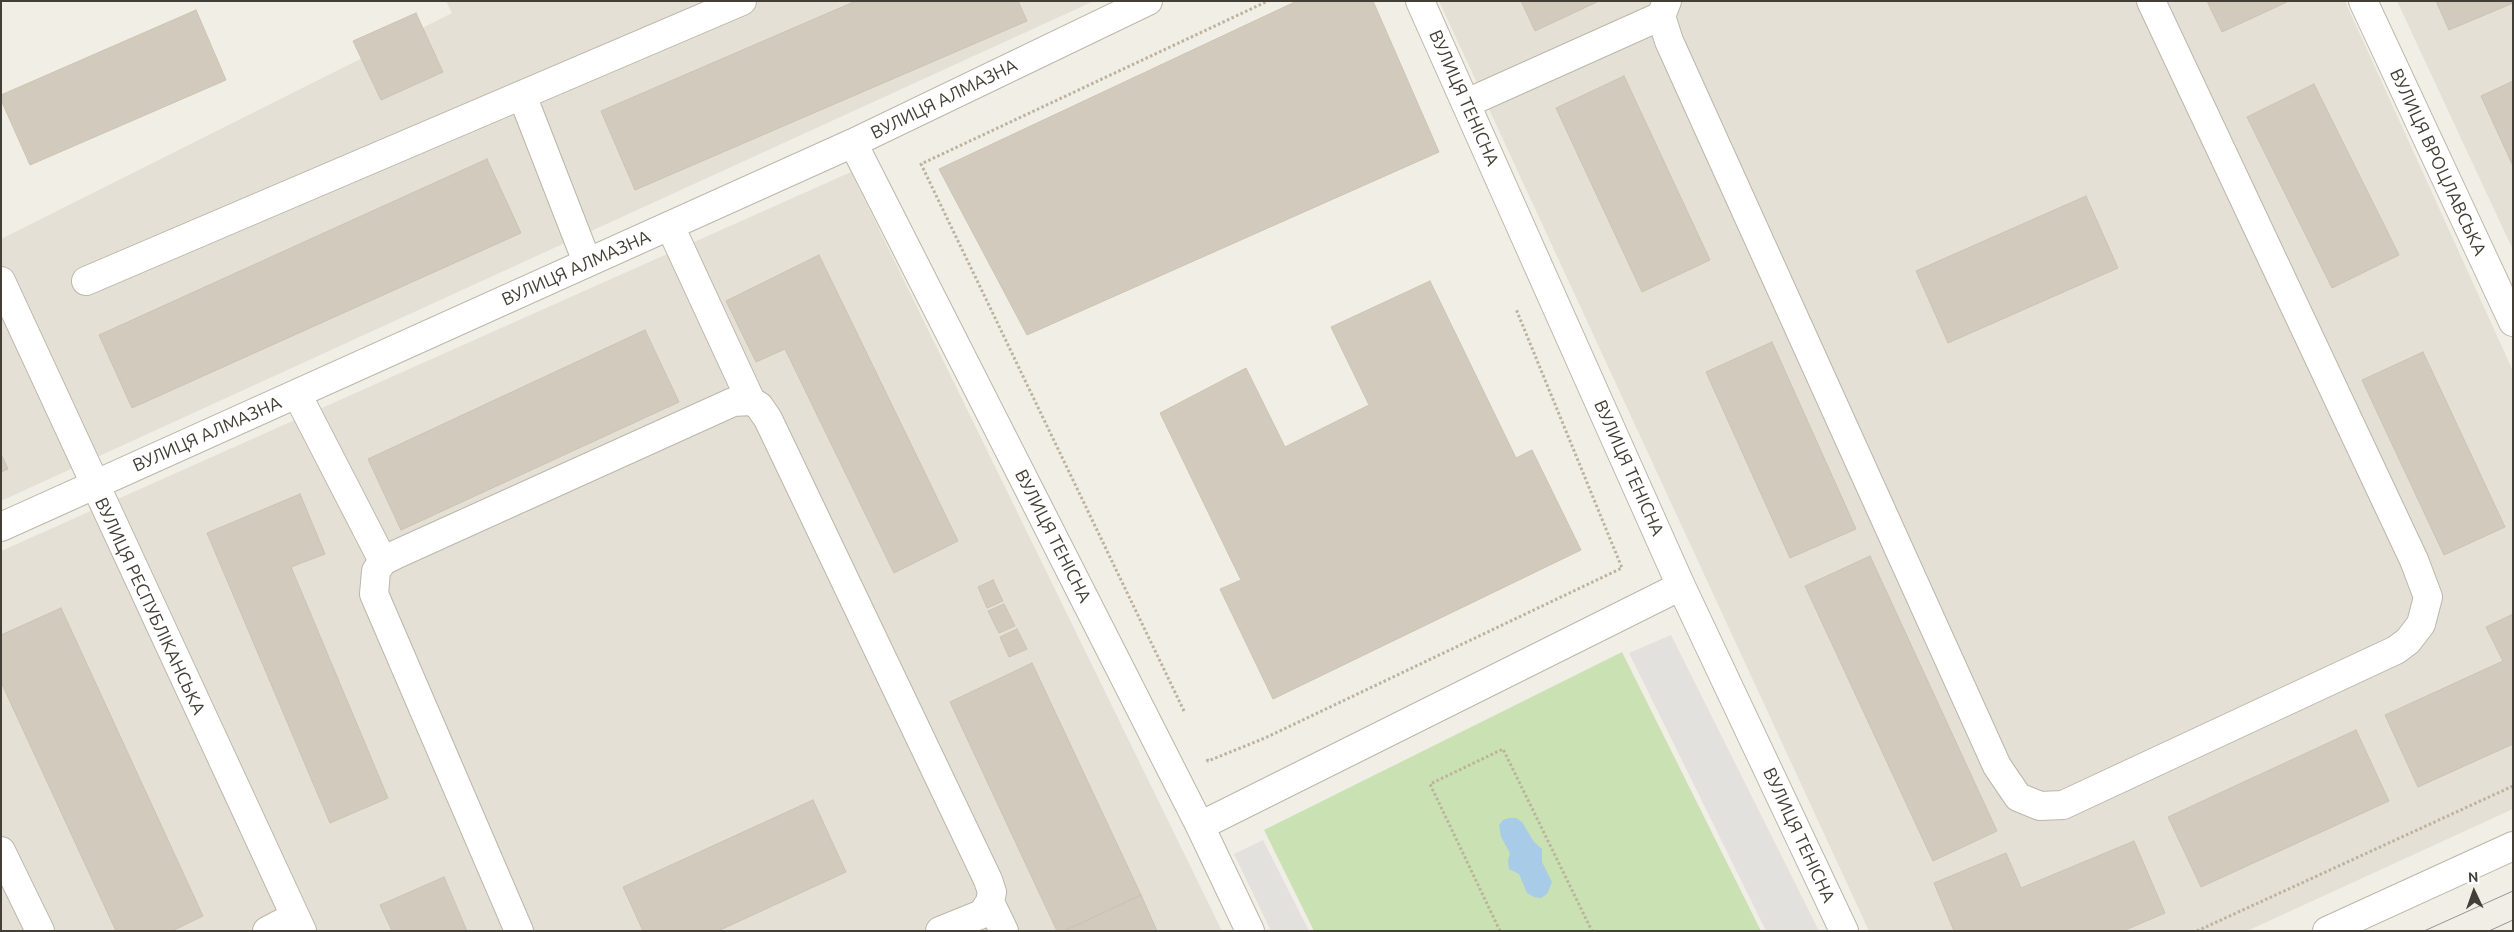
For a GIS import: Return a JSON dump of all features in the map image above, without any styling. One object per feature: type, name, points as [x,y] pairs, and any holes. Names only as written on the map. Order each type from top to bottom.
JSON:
[{"type":"street","points":[[86,281],[742,1]]},
{"type":"street","name":"ВУЛИЦЯ ТЕНІСНА","points":[[1420,1],[1681,586],[1844,931]]},
{"type":"street","points":[[1467,103],[1664,9],[1669,41],[1997,766],[2018,797],[2040,806],[2063,805],[2396,650],[2408,641],[2421,624],[2428,597],[2414,560],[2151,1]]},
{"type":"street","name":"ВУЛИЦЯ ВРОЦЛАВСЬКА","points":[[2363,1],[2513,322]]},
{"type":"street","name":"ВУЛИЦЯ АЛМАЗНА","points":[[1,527],[853,143],[1136,3]]},
{"type":"street","points":[[522,95],[587,262]]},
{"type":"street","name":"ВУЛИЦЯ ТЕНІСНА","points":[[853,143],[1200,826],[1250,931]]},
{"type":"street","points":[[670,226],[751,401],[759,406],[768,420],[988,880],[992,892],[990,902],[982,914],[940,931]]},
{"type":"street","name":"ВУЛИЦЯ РЕСПУБЛІКАНСЬКА","points":[[1,281],[298,923]]},
{"type":"street","points":[[297,394],[383,561]]},
{"type":"street","points":[[519,931],[374,594],[374,580],[383,561],[733,402],[751,401]]},
{"type":"street","points":[[1200,826],[1681,586]]},
{"type":"street","points":[[2326,931],[2513,846]]},
{"type":"street","points":[[1,851],[40,931]]},
{"type":"street","points":[[990,902],[1004,931]]},
{"type":"street","points":[[267,931],[298,923]]},
{"type":"path","points":[[1187,717],[921,164],[1268,1]]},
{"type":"path","points":[[1204,752],[1208,761],[1265,738],[1622,568]]},
{"type":"path","points":[[1500,931],[1430,784],[1503,749],[1592,931]]},
{"type":"path","points":[[2197,931],[2513,786]]},
{"type":"shaded area","points":[[446,1],[1094,1],[1,501],[1,239],[452,13]]},
{"type":"shaded area","points":[[1439,1],[2345,1],[2513,371],[2513,809],[2247,931],[1869,931]]},
{"type":"shaded area","points":[[2397,1],[2513,1],[2513,250]]},
{"type":"shaded area","points":[[851,172],[1222,931],[1,931],[1,551]]},
{"type":"shaded area","points":[[1671,635],[1819,931],[1766,931],[1629,653]]},
{"type":"shaded area","points":[[1263,840],[1309,931],[1271,931],[1234,854]]},
{"type":"green space","points":[[1622,652],[1761,931],[1314,931],[1264,830]]},
{"type":"water","points":[[1516,818],[1522,822],[1534,842],[1542,849],[1542,862],[1552,882],[1547,894],[1541,898],[1527,893],[1519,874],[1509,869],[1510,853],[1501,837],[1499,825],[1503,820]]},
{"type":"building","points":[[856,1],[1018,1],[1027,21],[635,190],[601,111]]},
{"type":"building","points":[[1297,1],[1373,1],[1439,152],[1027,335],[939,169]]},
{"type":"building","points":[[1521,1],[1596,1],[1597,2],[1535,31]]},
{"type":"building","points":[[2207,1],[2287,1],[2287,2],[2222,32]]},
{"type":"building","points":[[2436,1],[2513,1],[2513,3],[2449,30]]},
{"type":"building","points":[[196,10],[226,80],[30,165],[1,100],[1,95]]},
{"type":"building","points":[[416,13],[443,72],[381,100],[353,41]]},
{"type":"building","points":[[1624,76],[1710,260],[1642,292],[1556,108]]},
{"type":"building","points":[[2513,81],[2513,166],[2481,96]]},
{"type":"building","points":[[2314,84],[2399,255],[2332,288],[2247,117]]},
{"type":"building","points":[[487,159],[521,233],[132,408],[99,335]]},
{"type":"building","points":[[2086,196],[2118,268],[1948,343],[1916,271]]},
{"type":"building","points":[[819,255],[958,541],[894,573],[785,349],[756,362],[726,301]]},
{"type":"building","points":[[1430,281],[1516,458],[1532,450],[1581,550],[1273,699],[1220,589],[1241,580],[1160,413],[1246,368],[1285,447],[1369,405],[1331,327]]},
{"type":"building","points":[[645,330],[679,402],[401,530],[368,459]]},
{"type":"building","points":[[1772,342],[1856,529],[1790,558],[1706,372]]},
{"type":"building","points":[[2423,352],[2505,527],[2444,555],[2362,380]]},
{"type":"building","points":[[1,454],[8,469],[1,472]]},
{"type":"building","points":[[300,494],[325,554],[291,567],[388,798],[330,823],[207,533]]},
{"type":"building","points":[[1870,556],[1997,831],[1933,861],[1805,586]]},
{"type":"building","points":[[993,580],[1003,601],[987,608],[978,587]]},
{"type":"building","points":[[1004,604],[1015,626],[999,633],[988,611]]},
{"type":"building","points":[[61,608],[203,916],[172,931],[116,931],[1,682],[1,635]]},
{"type":"building","points":[[2513,614],[2513,744],[2418,787],[2385,715],[2503,661],[2486,627]]},
{"type":"building","points":[[1017,629],[1027,649],[1009,657],[1000,637]]},
{"type":"building","points":[[1032,663],[1141,895],[1064,931],[1057,931],[950,702]]},
{"type":"building","points":[[2356,730],[2389,801],[2201,887],[2168,817]]},
{"type":"building","points":[[813,800],[846,872],[718,931],[643,931],[623,887]]},
{"type":"building","points":[[2134,841],[2165,913],[2123,931],[1954,931],[1934,883],[2006,853],[2021,888]]},
{"type":"building","points":[[444,877],[467,931],[392,931],[380,905]]},
{"type":"building","points":[[1141,895],[1157,931],[1064,931]]},
{"type":"tram line","points":[[2424,931],[2513,891]]},
{"type":"tram line","points":[[2489,931],[2513,920]]}]
